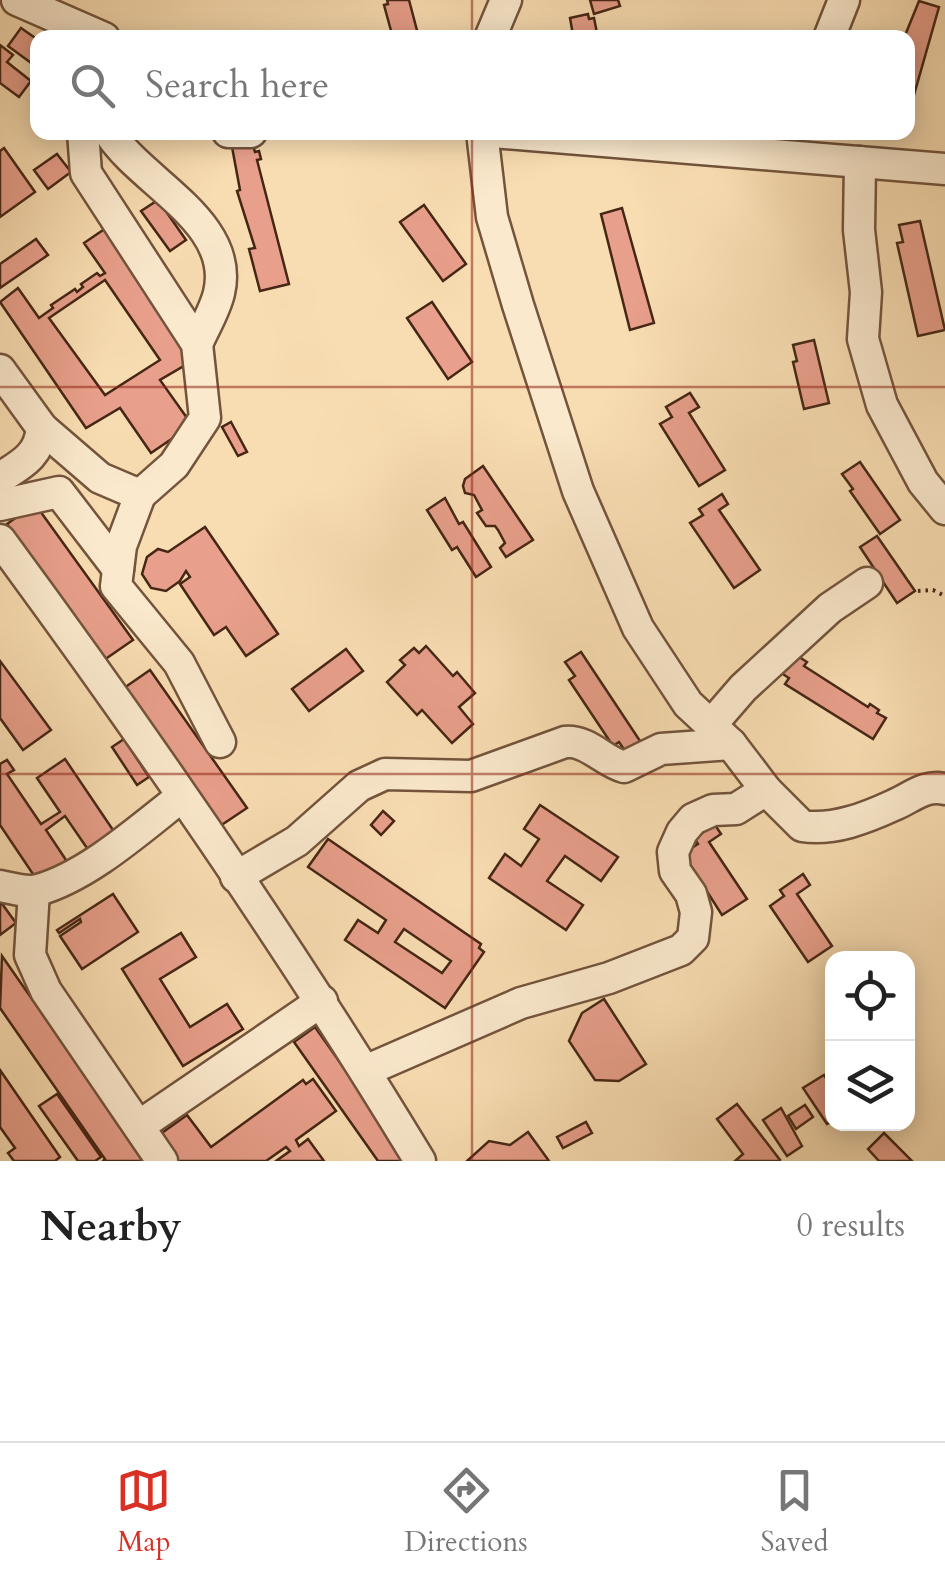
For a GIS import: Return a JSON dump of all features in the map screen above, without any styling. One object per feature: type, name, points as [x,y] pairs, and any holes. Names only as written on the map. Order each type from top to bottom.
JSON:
[{"type":"street","points":[[19,0],[86,30]]},
{"type":"street","points":[[493,30],[506,0]]},
{"type":"street","points":[[832,30],[844,0]]},
{"type":"street","points":[[83,140],[86,173],[197,344],[205,418],[174,465],[140,494],[121,546],[116,586],[179,663],[220,742]]},
{"type":"street","points":[[116,140],[180,202],[218,250],[220,292],[197,344]]},
{"type":"street","points":[[483,140],[492,217],[578,491],[638,628],[688,704],[721,734],[766,790],[802,826],[830,828],[894,806],[934,786],[945,789]]},
{"type":"street","points":[[687,140],[784,144],[860,162],[945,169]]},
{"type":"street","points":[[860,162],[860,230],[866,292],[864,339],[882,405],[923,482],[945,510]]},
{"type":"street","points":[[0,370],[42,428],[100,478],[140,494]]},
{"type":"street","points":[[0,478],[28,461],[40,444],[42,428]]},
{"type":"street","points":[[0,506],[44,492],[60,492],[118,569]]},
{"type":"street","points":[[5,557],[103,680],[322,1001],[420,1161]]},
{"type":"street","points":[[721,734],[743,688],[830,608],[867,584]]},
{"type":"street","points":[[236,877],[297,842],[359,786],[385,774],[471,776],[565,742],[578,741],[624,767],[661,749],[721,734]]},
{"type":"street","points":[[366,1071],[521,1003],[610,978],[681,950],[693,938],[696,912],[691,894],[675,871],[673,852],[682,832],[693,819],[713,810],[736,809],[766,790]]},
{"type":"street","points":[[0,886],[34,892],[64,879],[119,846],[181,797]]},
{"type":"street","points":[[34,892],[30,955],[46,991],[162,1161]]},
{"type":"street","points":[[139,1126],[322,1001]]},
{"type":"path","points":[[918,591],[933,590],[945,596]]},
{"type":"building","points":[[387,0],[409,0],[417,30],[391,30],[384,5]]},
{"type":"building","points":[[590,0],[618,0],[620,6],[594,14]]},
{"type":"building","points":[[919,1],[939,7],[915,91],[915,30],[907,30]]},
{"type":"building","points":[[588,14],[589,19],[594,18],[596,30],[572,30],[570,18]]},
{"type":"building","points":[[21,28],[30,34],[30,62],[8,46]]},
{"type":"building","points":[[0,45],[13,55],[7,62],[30,82],[19,97],[0,83]]},
{"type":"building","points":[[252,142],[255,152],[259,151],[261,159],[257,160],[289,284],[260,291],[249,249],[255,248],[237,191],[240,190],[232,147]]},
{"type":"building","points":[[4,148],[35,192],[0,217],[0,151]]},
{"type":"building","points":[[57,154],[71,172],[48,189],[34,170]]},
{"type":"building","points":[[158,200],[186,240],[170,251],[141,211]]},
{"type":"building","points":[[424,205],[466,264],[443,281],[400,222]]},
{"type":"building","points":[[622,208],[654,323],[630,330],[601,214]]},
{"type":"building","points":[[920,221],[945,330],[918,336],[897,243],[903,242],[899,225]]},
{"type":"building","points":[[109,226],[199,357],[160,380],[192,425],[151,453],[120,408],[86,428],[0,302],[18,288],[39,318],[97,273],[105,273],[84,243]],"holes":[[[105,280],[160,360],[105,395],[49,318]]]},
{"type":"building","points":[[36,239],[48,255],[0,288],[0,264]]},
{"type":"building","points":[[432,302],[472,362],[448,379],[407,318]]},
{"type":"building","points":[[814,340],[829,403],[804,409],[793,345]]},
{"type":"building","points":[[690,393],[699,407],[689,413],[725,470],[699,486],[660,424],[672,417],[666,407]]},
{"type":"building","points":[[231,422],[247,452],[238,456],[222,427]]},
{"type":"building","points":[[860,462],[900,520],[880,534],[842,474]]},
{"type":"building","points":[[483,466],[533,540],[506,557],[500,548],[505,543],[498,530],[486,526],[477,513],[482,510],[474,495],[465,493],[463,486],[465,479]]},
{"type":"building","points":[[722,494],[728,504],[719,510],[760,570],[734,588],[690,523],[703,515],[699,509]]},
{"type":"building","points":[[445,498],[491,567],[476,577],[457,547],[452,550],[427,510]]},
{"type":"building","points":[[35,504],[133,640],[104,660],[7,524]]},
{"type":"building","points":[[205,527],[278,634],[246,656],[226,627],[214,635],[180,584],[190,577],[186,571],[166,591],[151,588],[142,574],[147,557],[158,549],[168,552]]},
{"type":"building","points":[[877,536],[915,591],[897,603],[860,547]]},
{"type":"building","points":[[426,646],[475,693],[459,707],[473,724],[452,743],[422,710],[417,715],[387,682],[405,665],[400,660],[414,648],[419,653]]},
{"type":"building","points":[[346,649],[363,671],[309,711],[292,689]]},
{"type":"building","points":[[581,652],[642,744],[627,754],[619,742],[613,746],[569,680],[575,676],[565,662]]},
{"type":"building","points":[[793,653],[807,662],[804,666],[879,710],[877,713],[886,718],[873,739],[785,684],[789,678],[775,669]]},
{"type":"building","points":[[0,661],[51,730],[23,750],[0,718]]},
{"type":"building","points":[[150,670],[247,808],[220,826],[124,688]]},
{"type":"building","points":[[124,739],[149,777],[137,785],[112,747]]},
{"type":"building","points":[[65,759],[115,833],[89,851],[65,816],[46,830],[70,866],[41,886],[0,825],[0,764],[7,760],[14,770],[7,774],[41,824],[60,812],[37,778]]},
{"type":"building","points":[[540,805],[618,857],[601,881],[565,856],[547,881],[583,905],[566,930],[489,878],[505,854],[521,866],[539,839],[524,829]]},
{"type":"building","points":[[383,811],[394,821],[381,835],[371,825]]},
{"type":"building","points":[[715,825],[721,834],[709,842],[747,899],[722,915],[683,854],[698,844],[694,838]]},
{"type":"building","points":[[328,839],[481,944],[479,948],[484,952],[445,1008],[345,940],[358,920],[378,933],[386,920],[308,867]],"holes":[[[404,929],[451,961],[442,973],[395,942]]]},
{"type":"building","points":[[803,874],[810,885],[797,894],[832,946],[808,962],[770,906],[784,896],[780,890]]},
{"type":"building","points":[[113,894],[138,932],[82,969],[60,936],[80,919],[59,933],[57,930]]},
{"type":"building","points":[[0,901],[16,923],[0,935]]},
{"type":"building","points":[[181,933],[196,957],[160,979],[190,1027],[227,1004],[243,1029],[183,1066],[122,969]]},
{"type":"building","points":[[2,956],[145,1161],[103,1161],[0,1008]]},
{"type":"building","points":[[604,999],[646,1064],[619,1081],[595,1080],[569,1041],[582,1013]]},
{"type":"building","points":[[315,1027],[406,1156],[399,1161],[378,1161],[294,1042]]},
{"type":"building","points":[[0,1070],[60,1157],[55,1161],[14,1161],[8,1153],[15,1148],[0,1127]]},
{"type":"building","points":[[824,1075],[825,1121],[803,1088]]},
{"type":"building","points":[[313,1079],[336,1111],[296,1140],[299,1146],[308,1139],[324,1161],[276,1161],[290,1151],[286,1147],[266,1161],[178,1161],[159,1135],[187,1115],[211,1147],[303,1080],[306,1084]]},
{"type":"building","points":[[57,1094],[101,1157],[95,1161],[78,1161],[39,1106]]},
{"type":"building","points":[[737,1104],[779,1161],[735,1161],[743,1154],[717,1119]]},
{"type":"building","points":[[805,1105],[813,1117],[796,1129],[788,1116]]},
{"type":"building","points":[[781,1108],[802,1146],[787,1156],[763,1120]]},
{"type":"building","points":[[586,1122],[592,1133],[563,1148],[557,1137]]},
{"type":"building","points":[[528,1132],[549,1161],[467,1161],[489,1141],[510,1145]]},
{"type":"building","points":[[884,1133],[912,1161],[879,1161],[868,1149]]}]
